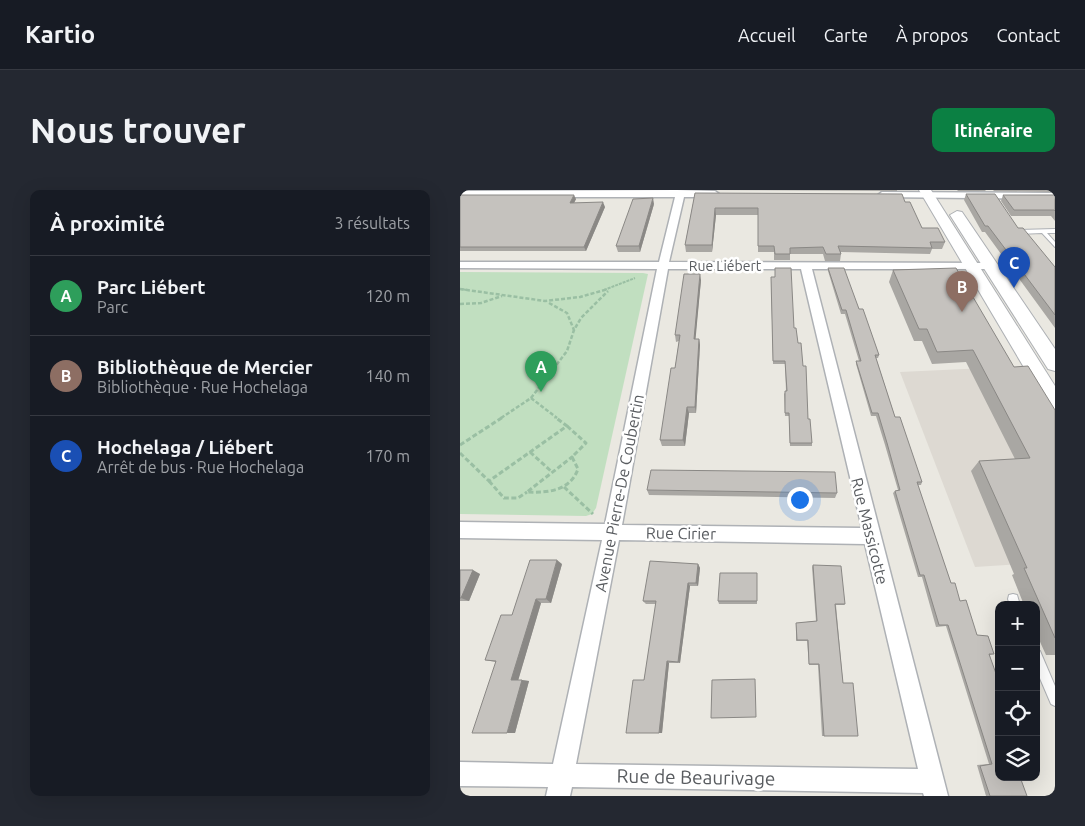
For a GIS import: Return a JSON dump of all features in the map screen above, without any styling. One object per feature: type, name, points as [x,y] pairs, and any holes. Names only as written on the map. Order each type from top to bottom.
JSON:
[{"type":"main road","points":[[926,192],[1055,403]]},
{"type":"main road","points":[[943,192],[1055,364]]},
{"type":"street","points":[[460,194],[681,192],[729,194]]},
{"type":"street","name":"Avenue Pierre-De Coubertin","points":[[560,786],[612,532],[663,266],[681,192]]},
{"type":"street","points":[[873,195],[943,192],[993,196],[1055,196]]},
{"type":"street","name":"Rue Liébert","points":[[460,265],[991,266]]},
{"type":"street","name":"Rue Massicotte","points":[[806,266],[934,788]]},
{"type":"street","name":"Rue Cirier","points":[[460,530],[871,536]]},
{"type":"street","name":"Rue de Beaurivage","points":[[460,774],[560,786],[934,788]]},
{"type":"lane","points":[[1013,224],[1018,232],[1055,231]]},
{"type":"lane","points":[[1043,231],[1055,245]]},
{"type":"lane","points":[[1040,664],[1055,700]]},
{"type":"path","points":[[545,302],[585,297],[638,277]]},
{"type":"path","points":[[460,445],[531,398],[567,351],[574,330],[589,308],[613,288]]},
{"type":"path","points":[[460,289],[545,302],[560,308],[566,313],[572,321],[574,330]]},
{"type":"path","points":[[460,304],[480,303],[502,296]]},
{"type":"path","points":[[460,453],[504,498],[518,498],[585,446],[586,443],[567,426],[531,398]]},
{"type":"path","points":[[489,481],[567,426]]},
{"type":"path","points":[[530,452],[552,472]]},
{"type":"path","points":[[527,492],[542,493],[564,487],[577,474],[577,464],[572,457]]},
{"type":"path","points":[[564,487],[592,514]]},
{"type":"shaded area","points":[[1026,366],[1055,562],[975,567],[900,372]]},
{"type":"green space","points":[[460,272],[648,274],[596,508],[592,514],[586,516],[460,514]]},
{"type":"building","points":[[695,193],[902,194],[905,202],[910,202],[922,228],[938,228],[945,242],[930,242],[932,248],[838,246],[841,254],[826,254],[823,247],[790,248],[790,254],[775,254],[774,246],[758,246],[758,208],[715,208],[712,245],[685,245]]},
{"type":"building","points":[[966,194],[995,194],[1018,228],[1023,228],[1055,267],[1055,315],[988,226],[985,226]]},
{"type":"building","points":[[460,195],[574,195],[570,203],[603,202],[584,247],[460,247]]},
{"type":"building","points":[[1003,195],[1055,195],[1055,211],[1014,210]]},
{"type":"building","points":[[653,198],[639,246],[616,246],[633,199]]},
{"type":"building","points":[[775,268],[791,268],[794,328],[796,328],[798,343],[801,343],[803,366],[806,366],[808,419],[810,419],[812,443],[790,443],[789,413],[785,413],[785,391],[787,391],[785,361],[773,361],[771,277],[775,277]]},
{"type":"building","points":[[828,268],[844,268],[859,309],[863,309],[879,355],[875,355],[895,417],[900,417],[922,482],[917,482],[951,583],[955,583],[960,601],[966,600],[977,635],[988,636],[994,654],[989,654],[995,671],[995,781],[1021,781],[1027,796],[990,796],[980,766],[992,764],[948,625],[939,625],[924,575],[920,575],[895,491],[900,490],[887,443],[878,413],[872,413],[856,361],[861,361],[846,310],[842,310]]},
{"type":"building","points":[[956,268],[1014,367],[1028,366],[1055,410],[1055,638],[1024,568],[1027,568],[979,461],[1030,458],[973,350],[937,352],[927,329],[919,329],[893,270]]},
{"type":"building","points":[[684,274],[700,274],[694,339],[699,339],[695,407],[687,407],[683,440],[660,440],[671,368],[675,368],[680,335],[675,335]]},
{"type":"building","points":[[651,470],[835,472],[837,493],[647,490]]},
{"type":"building","points":[[530,560],[557,560],[546,599],[536,599],[511,680],[522,680],[507,733],[472,733],[496,661],[485,660],[501,615],[512,615]]},
{"type":"building","points":[[650,561],[698,564],[696,583],[688,583],[678,662],[667,661],[659,733],[626,733],[633,680],[644,680],[656,601],[643,601]]},
{"type":"building","points":[[813,565],[841,566],[845,604],[835,604],[843,683],[853,683],[858,736],[824,736],[819,664],[809,664],[808,640],[797,640],[796,623],[817,621]]},
{"type":"building","points":[[460,570],[473,570],[461,598],[460,598]]},
{"type":"building","points":[[720,573],[757,573],[757,601],[718,601]]},
{"type":"building","points":[[755,679],[756,717],[711,718],[712,680]]},
{"type":"place","name":"Hochelaga / Liébert","points":[[1014,288]]},
{"type":"place","name":"Bibliothèque de Mercier","points":[[962,312]]},
{"type":"place","name":"Parc Liébert","points":[[541,392]]}]
